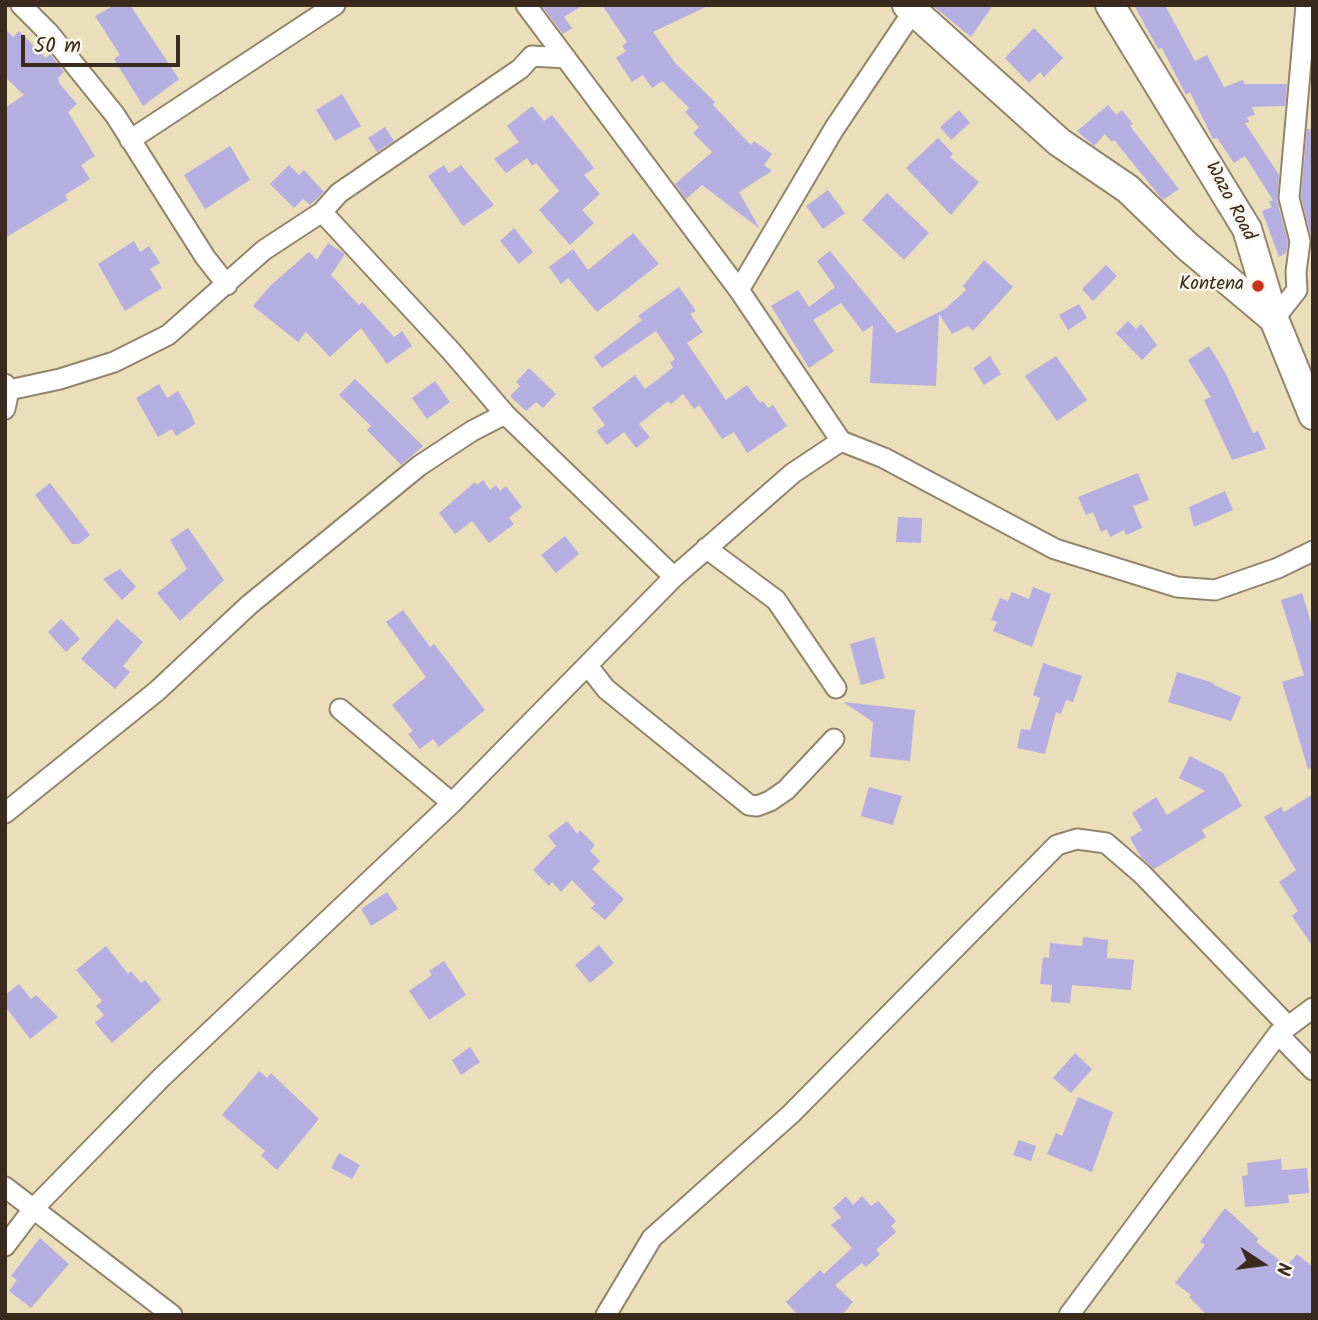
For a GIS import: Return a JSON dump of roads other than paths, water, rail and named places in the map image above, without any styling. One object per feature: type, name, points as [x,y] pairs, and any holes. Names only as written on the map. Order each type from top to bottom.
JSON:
[{"type":"street","points":[[21,5],[57,43],[115,115],[227,285]]},
{"type":"street","points":[[130,140],[335,5]]},
{"type":"street","points":[[526,5],[739,290],[841,441],[884,458],[1055,549],[1177,587],[1215,590],[1278,568],[1313,551]]},
{"type":"street","name":"Wazo Road","points":[[1111,5],[1247,229],[1274,319],[1313,415]]},
{"type":"street","points":[[739,290],[827,140],[911,8],[1059,142],[1128,189],[1187,246],[1274,319],[1297,290],[1300,241],[1289,198],[1306,5]]},
{"type":"street","points":[[6,395],[135,352],[168,335],[264,250],[322,212],[339,192],[520,69],[532,56],[566,58]]},
{"type":"street","points":[[322,212],[451,351],[505,414],[674,577]]},
{"type":"street","points":[[5,813],[157,691],[249,605],[419,466],[472,431],[505,414]]},
{"type":"street","points":[[5,1246],[34,1208],[254,987],[452,803],[674,577],[793,473],[841,441]]},
{"type":"street","points":[[706,548],[776,600],[836,688]]},
{"type":"street","points":[[588,666],[606,689],[749,805],[770,801],[786,790],[834,738]]},
{"type":"street","points":[[340,709],[452,803]]},
{"type":"street","points":[[607,1315],[652,1238],[791,1114],[1057,845],[1077,839],[1106,843],[1142,874],[1283,1030],[1313,1070]]},
{"type":"street","points":[[1069,1315],[1283,1030],[1313,1008]]},
{"type":"street","points":[[5,1187],[172,1315]]},
{"type":"place","name":"Kontena","points":[[1258,286]]}]
